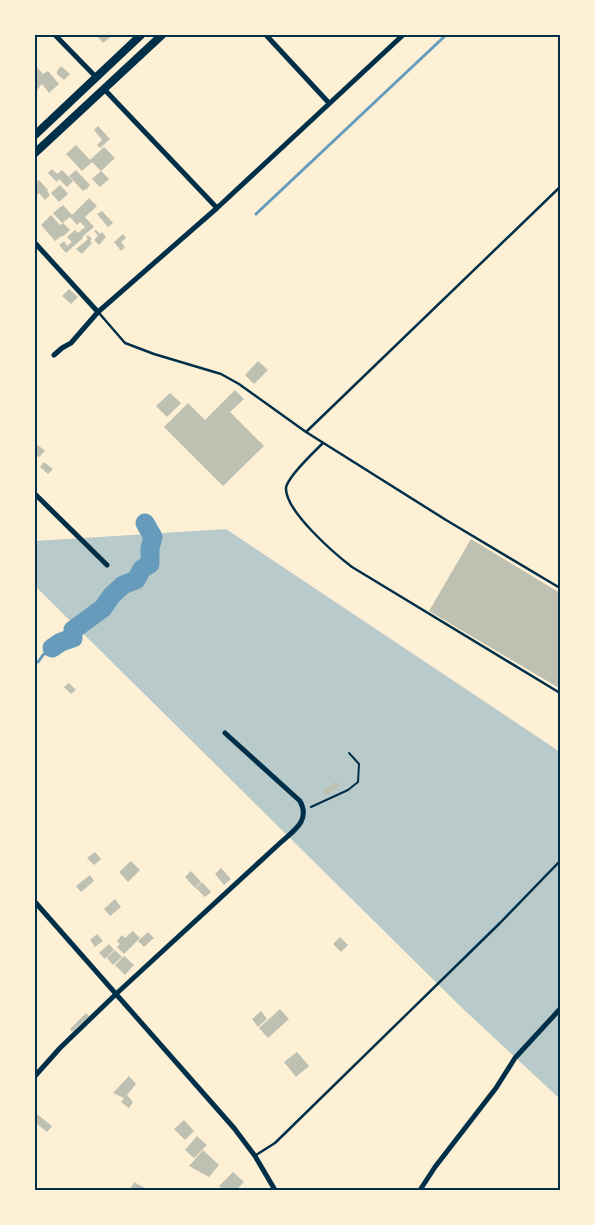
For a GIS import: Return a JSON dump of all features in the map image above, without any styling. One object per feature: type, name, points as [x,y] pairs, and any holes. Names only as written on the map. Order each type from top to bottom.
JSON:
[{"type":"main road","points":[[35,135],[141,35]]},
{"type":"main road","points":[[35,153],[162,35]]},
{"type":"street","points":[[55,35],[96,77]]},
{"type":"street","points":[[266,35],[329,103]]},
{"type":"street","points":[[54,355],[71,342],[98,312],[217,208],[403,35]]},
{"type":"street","points":[[104,89],[217,208]]},
{"type":"street","points":[[35,243],[98,312]]},
{"type":"street","points":[[35,494],[106,565]]},
{"type":"street","points":[[35,1076],[60,1048],[116,994],[302,822],[304,810],[300,801],[225,733]]},
{"type":"street","points":[[35,902],[234,1128],[255,1156],[275,1190]]},
{"type":"street","points":[[420,1190],[435,1167],[496,1088],[515,1058],[560,1009]]},
{"type":"lane","points":[[306,432],[560,187]]},
{"type":"lane","points":[[98,312],[125,343],[154,354],[221,374],[239,384],[323,443],[560,588]]},
{"type":"lane","points":[[323,443],[289,479],[286,488],[292,506],[303,523],[352,567],[560,693]]},
{"type":"lane","points":[[255,1156],[275,1143],[500,923],[560,861]]},
{"type":"path","points":[[304,810],[348,790],[358,782],[359,764],[349,753]]},
{"type":"shaded area","points":[[226,529],[560,752],[560,1099],[461,1007],[35,586],[35,541]]},
{"type":"building","points":[[96,35],[113,35],[103,43]]},
{"type":"building","points":[[61,66],[70,74],[64,80],[57,74]]},
{"type":"building","points":[[37,67],[43,74],[48,71],[59,84],[49,93],[42,84],[37,90],[35,88],[35,69]]},
{"type":"building","points":[[98,126],[110,139],[100,148],[97,145],[102,140],[94,130]]},
{"type":"building","points":[[76,145],[90,160],[104,147],[115,158],[101,171],[92,162],[82,171],[66,154]]},
{"type":"building","points":[[52,169],[57,174],[62,170],[73,181],[67,187],[59,179],[57,182],[48,173]]},
{"type":"building","points":[[76,170],[90,185],[86,190],[83,191],[69,176]]},
{"type":"building","points":[[101,171],[109,179],[100,187],[92,179]]},
{"type":"building","points":[[39,180],[50,195],[45,200],[39,193],[35,198],[35,184]]},
{"type":"building","points":[[60,185],[68,194],[59,202],[51,193]]},
{"type":"building","points":[[89,198],[97,206],[85,217],[94,227],[66,253],[59,245],[64,241],[67,246],[72,242],[67,237],[75,230],[78,233],[85,227],[80,222],[77,225],[70,217],[62,223],[53,213],[63,205],[72,215]]},
{"type":"building","points":[[102,211],[113,223],[108,227],[97,214]]},
{"type":"building","points":[[51,215],[60,225],[63,223],[70,230],[55,241],[41,225]]},
{"type":"building","points":[[96,230],[100,234],[102,232],[106,237],[99,245],[94,240],[98,236],[94,231]]},
{"type":"building","points":[[123,234],[126,238],[121,242],[125,247],[121,251],[114,242]]},
{"type":"building","points":[[88,235],[92,239],[90,241],[92,243],[82,254],[76,249],[88,239],[86,237]]},
{"type":"building","points":[[69,289],[78,297],[71,304],[62,296]]},
{"type":"building","points":[[258,361],[268,370],[254,384],[245,375]]},
{"type":"building","points":[[235,390],[244,399],[230,412],[264,446],[223,486],[164,427],[188,403],[205,420]]},
{"type":"building","points":[[170,393],[181,403],[167,417],[156,406]]},
{"type":"building","points":[[38,445],[45,451],[39,457],[35,454],[35,448]]},
{"type":"building","points":[[44,462],[53,469],[48,474],[40,467]]},
{"type":"building","points":[[471,539],[560,593],[559,688],[429,611]]},
{"type":"building","points":[[69,683],[76,690],[71,694],[64,687]]},
{"type":"building","points":[[336,781],[339,785],[326,796],[322,792]]},
{"type":"building","points":[[95,852],[101,859],[94,865],[87,858]]},
{"type":"building","points":[[131,861],[140,870],[128,882],[119,872]]},
{"type":"building","points":[[221,868],[231,879],[224,885],[215,874]]},
{"type":"building","points":[[191,871],[201,882],[195,888],[185,877]]},
{"type":"building","points":[[90,875],[94,881],[81,892],[76,886]]},
{"type":"building","points":[[202,882],[211,892],[205,897],[196,888]]},
{"type":"building","points":[[115,899],[121,907],[110,916],[104,909]]},
{"type":"building","points":[[133,931],[140,938],[124,954],[117,947],[120,944],[117,941],[122,935],[125,938]]},
{"type":"building","points":[[148,932],[154,938],[144,947],[138,941]]},
{"type":"building","points":[[97,934],[103,941],[95,947],[90,940]]},
{"type":"building","points":[[340,937],[348,945],[341,952],[333,944]]},
{"type":"building","points":[[109,944],[114,950],[105,959],[99,953]]},
{"type":"building","points":[[115,950],[122,957],[113,965],[107,958]]},
{"type":"building","points":[[124,956],[134,965],[125,975],[115,965]]},
{"type":"building","points":[[280,1009],[289,1019],[268,1038],[259,1028]]},
{"type":"building","points":[[261,1011],[267,1019],[258,1027],[252,1019]]},
{"type":"building","points":[[86,1013],[89,1016],[72,1032],[70,1029]]},
{"type":"building","points":[[297,1052],[309,1066],[296,1077],[284,1062]]},
{"type":"building","points":[[129,1076],[136,1084],[127,1095],[133,1102],[129,1108],[121,1102],[124,1098],[113,1093]]},
{"type":"building","points":[[37,1114],[52,1126],[47,1132],[35,1122]]},
{"type":"building","points":[[184,1120],[194,1131],[185,1140],[174,1129]]},
{"type":"building","points":[[197,1136],[207,1145],[194,1158],[185,1150]]},
{"type":"building","points":[[203,1150],[219,1165],[209,1177],[189,1166]]},
{"type":"building","points":[[233,1172],[244,1182],[236,1190],[224,1190],[219,1186]]},
{"type":"building","points":[[134,1182],[148,1190],[130,1190]]},
{"type":"waterway","points":[[256,214],[446,35]]},
{"type":"waterway","points":[[52,648],[61,642],[73,638],[73,630],[103,608],[112,595],[123,585],[136,580],[142,569],[150,564],[150,548],[153,537],[145,523]]},
{"type":"waterway","points":[[35,662],[38,662],[52,648]]}]
